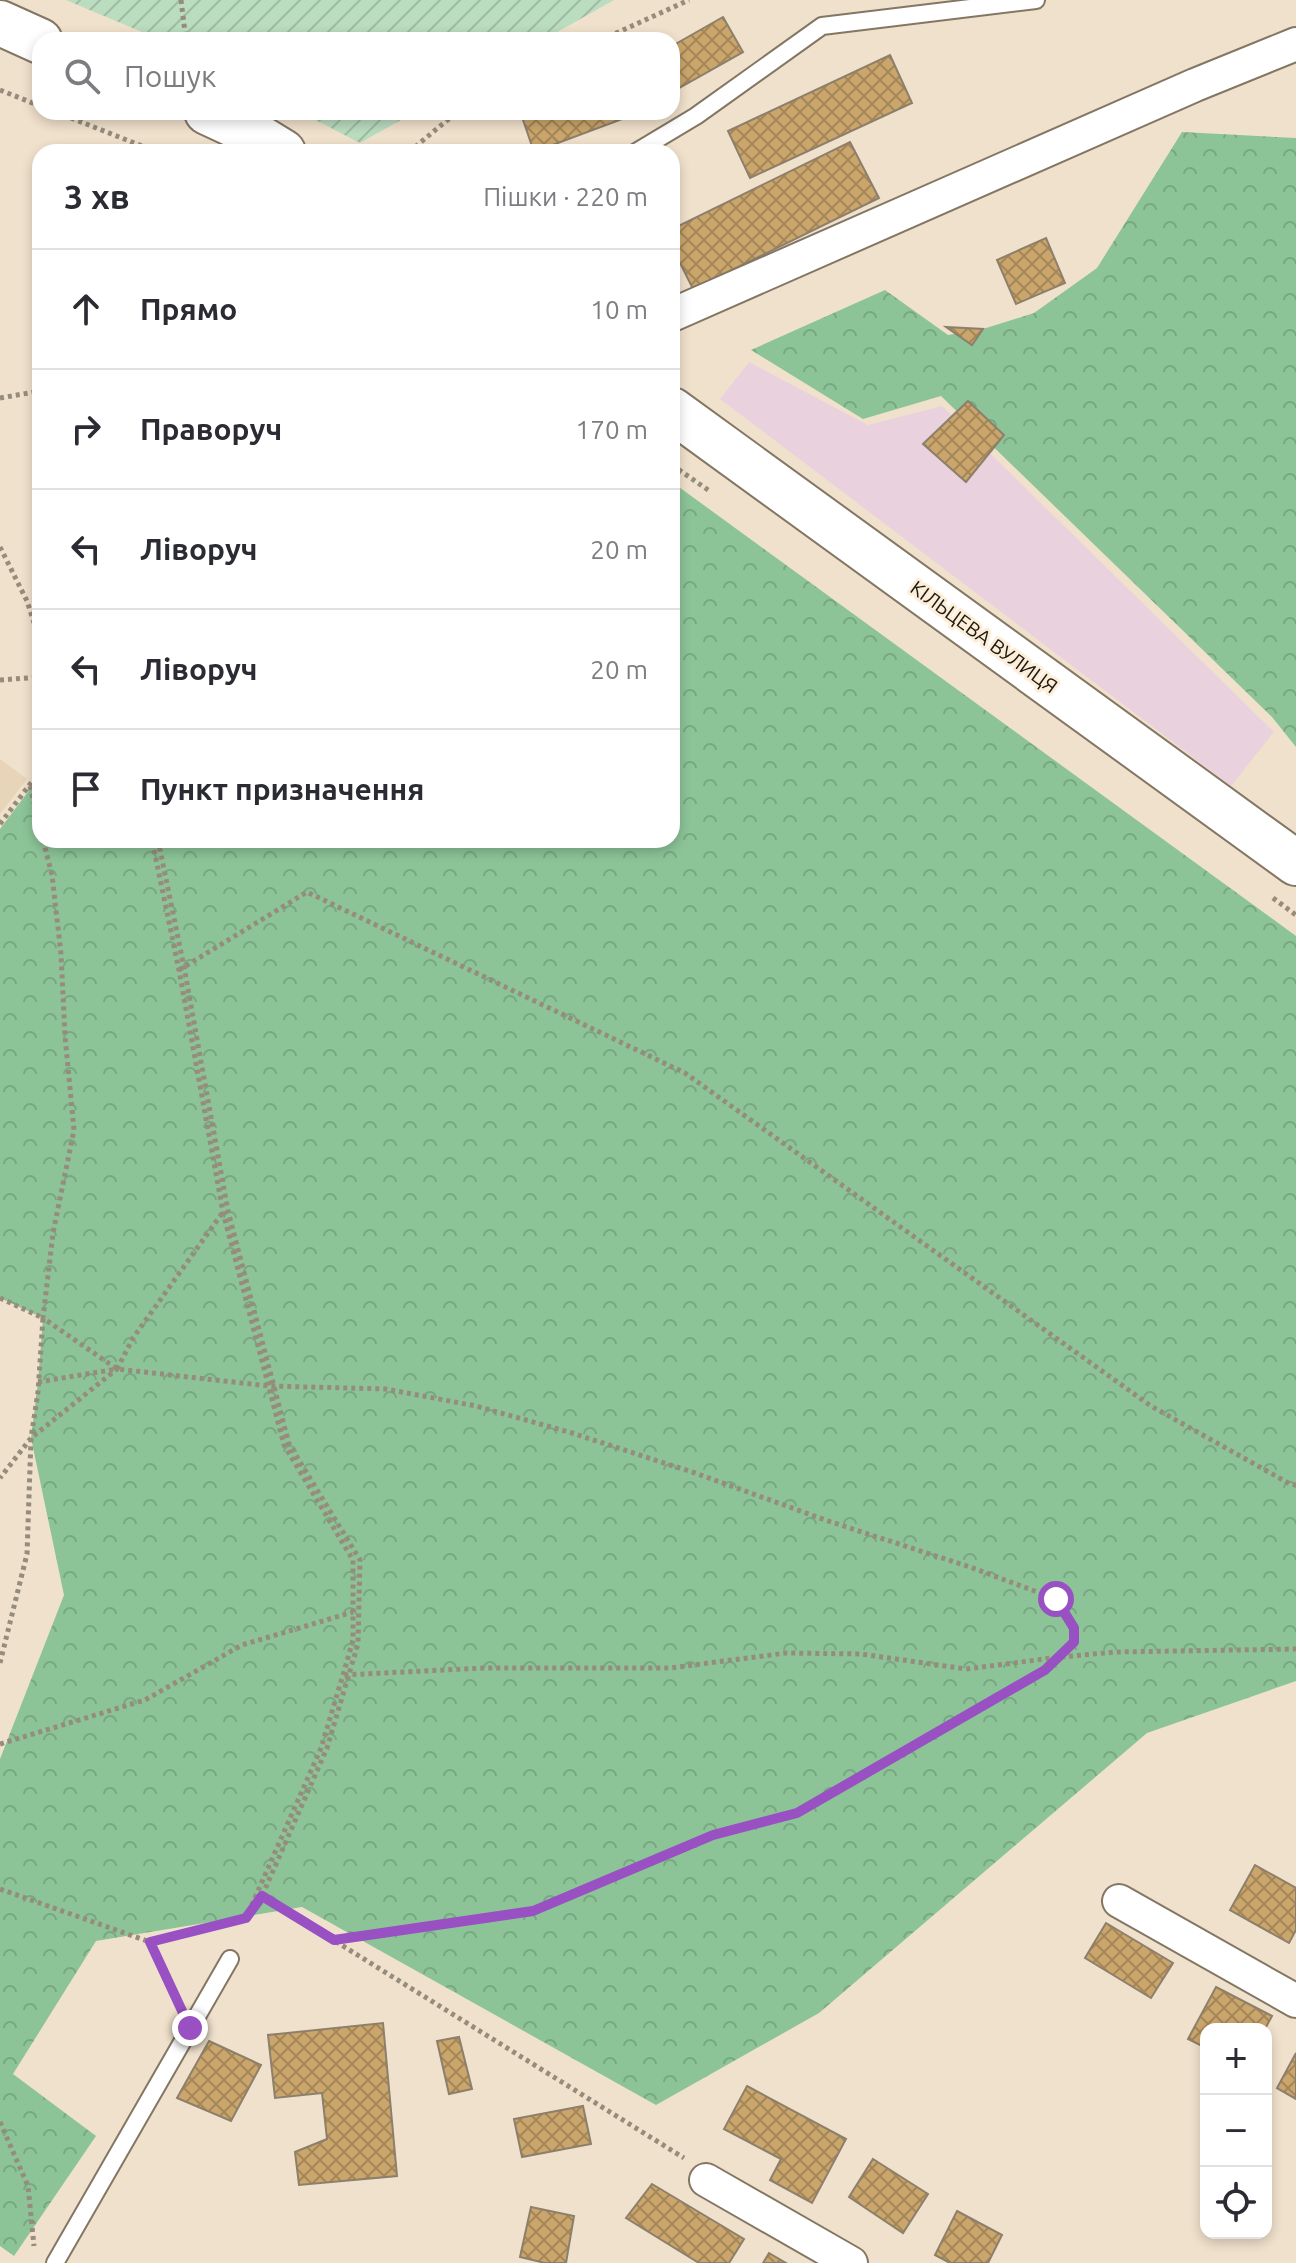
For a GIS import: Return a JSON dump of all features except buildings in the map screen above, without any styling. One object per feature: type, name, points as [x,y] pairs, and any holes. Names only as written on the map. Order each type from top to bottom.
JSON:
[{"type":"main road","points":[[0,23],[32,37]]},
{"type":"main road","points":[[224,120],[270,144]]},
{"type":"main road","name":"КІЛЬЦЕВА ВУЛИЦЯ","points":[[680,416],[1296,863]]},
{"type":"street","points":[[680,311],[1195,85],[1296,44]]},
{"type":"street","points":[[1119,1901],[1296,2001]]},
{"type":"street","points":[[706,2180],[851,2263]]},
{"type":"lane","points":[[649,144],[696,116],[822,26],[1036,0]]},
{"type":"lane","points":[[55,2263],[230,1959]]},
{"type":"path","points":[[181,0],[185,32]]},
{"type":"path","points":[[619,32],[689,0]]},
{"type":"path","points":[[0,90],[32,103]]},
{"type":"path","points":[[76,120],[137,144]]},
{"type":"path","points":[[419,144],[447,120]]},
{"type":"path","points":[[0,398],[32,392]]},
{"type":"path","points":[[0,547],[32,616]]},
{"type":"path","points":[[0,680],[32,678]]},
{"type":"path","points":[[0,824],[32,781]]},
{"type":"path","points":[[29,785],[32,797]]},
{"type":"path","points":[[0,1663],[27,1554],[31,1438],[43,1318],[53,1233],[74,1130],[61,954],[52,875],[45,848]]},
{"type":"path","points":[[157,848],[228,1211],[284,1445],[353,1560],[353,1640],[346,1674]]},
{"type":"path","points":[[181,968],[307,892],[685,1073],[1151,1406],[1296,1485]]},
{"type":"path","points":[[0,1889],[150,1942],[246,1918],[260,1894],[321,1748],[358,1644],[360,1560],[289,1444],[271,1386],[223,1212],[181,968]]},
{"type":"path","points":[[0,1478],[31,1438],[117,1369],[133,1338],[223,1212]]},
{"type":"path","points":[[0,1298],[43,1318],[117,1369]]},
{"type":"path","points":[[38,1382],[117,1369],[271,1386],[386,1389],[476,1406],[695,1473],[970,1567],[1056,1599],[1074,1628],[1074,1642],[1045,1670],[797,1813],[713,1835],[533,1911],[334,1940]]},
{"type":"path","points":[[0,1744],[145,1700],[242,1645],[353,1612]]},
{"type":"path","points":[[346,1674],[484,1668],[670,1668],[786,1653],[861,1654],[966,1669],[1116,1652],[1296,1649]]},
{"type":"path","points":[[260,1894],[704,2170],[706,2180]]},
{"type":"path","points":[[150,1942],[190,2028]]},
{"type":"path","points":[[0,2122],[28,2186],[34,2248]]},
{"type":"shaded area","points":[[749,362],[868,425],[942,406],[1274,732],[1231,786],[720,399]]},
{"type":"shaded area","points":[[0,759],[27,779],[0,814]]},
{"type":"green space","points":[[66,0],[614,0],[557,32],[142,32]]},
{"type":"green space","points":[[315,120],[401,120],[360,143]]},
{"type":"green space","points":[[1182,132],[1296,138],[1296,747],[1272,717],[941,396],[863,419],[751,350],[885,290],[948,335],[983,329],[1034,313],[1097,268]]},
{"type":"green space","points":[[680,488],[1296,936],[1296,1681],[1147,1733],[819,2013],[656,2105],[302,1907],[96,1941],[13,2074],[96,2136],[14,2256],[0,2246],[0,1759],[64,1595],[31,1438],[43,1318],[0,1298],[0,829],[32,787],[32,848],[680,848]]},
{"type":"route","points":[[190,2028],[150,1942],[246,1918],[262,1896],[334,1940],[533,1911],[713,1835],[797,1813],[1045,1670],[1074,1642],[1074,1628],[1056,1599]]}]
